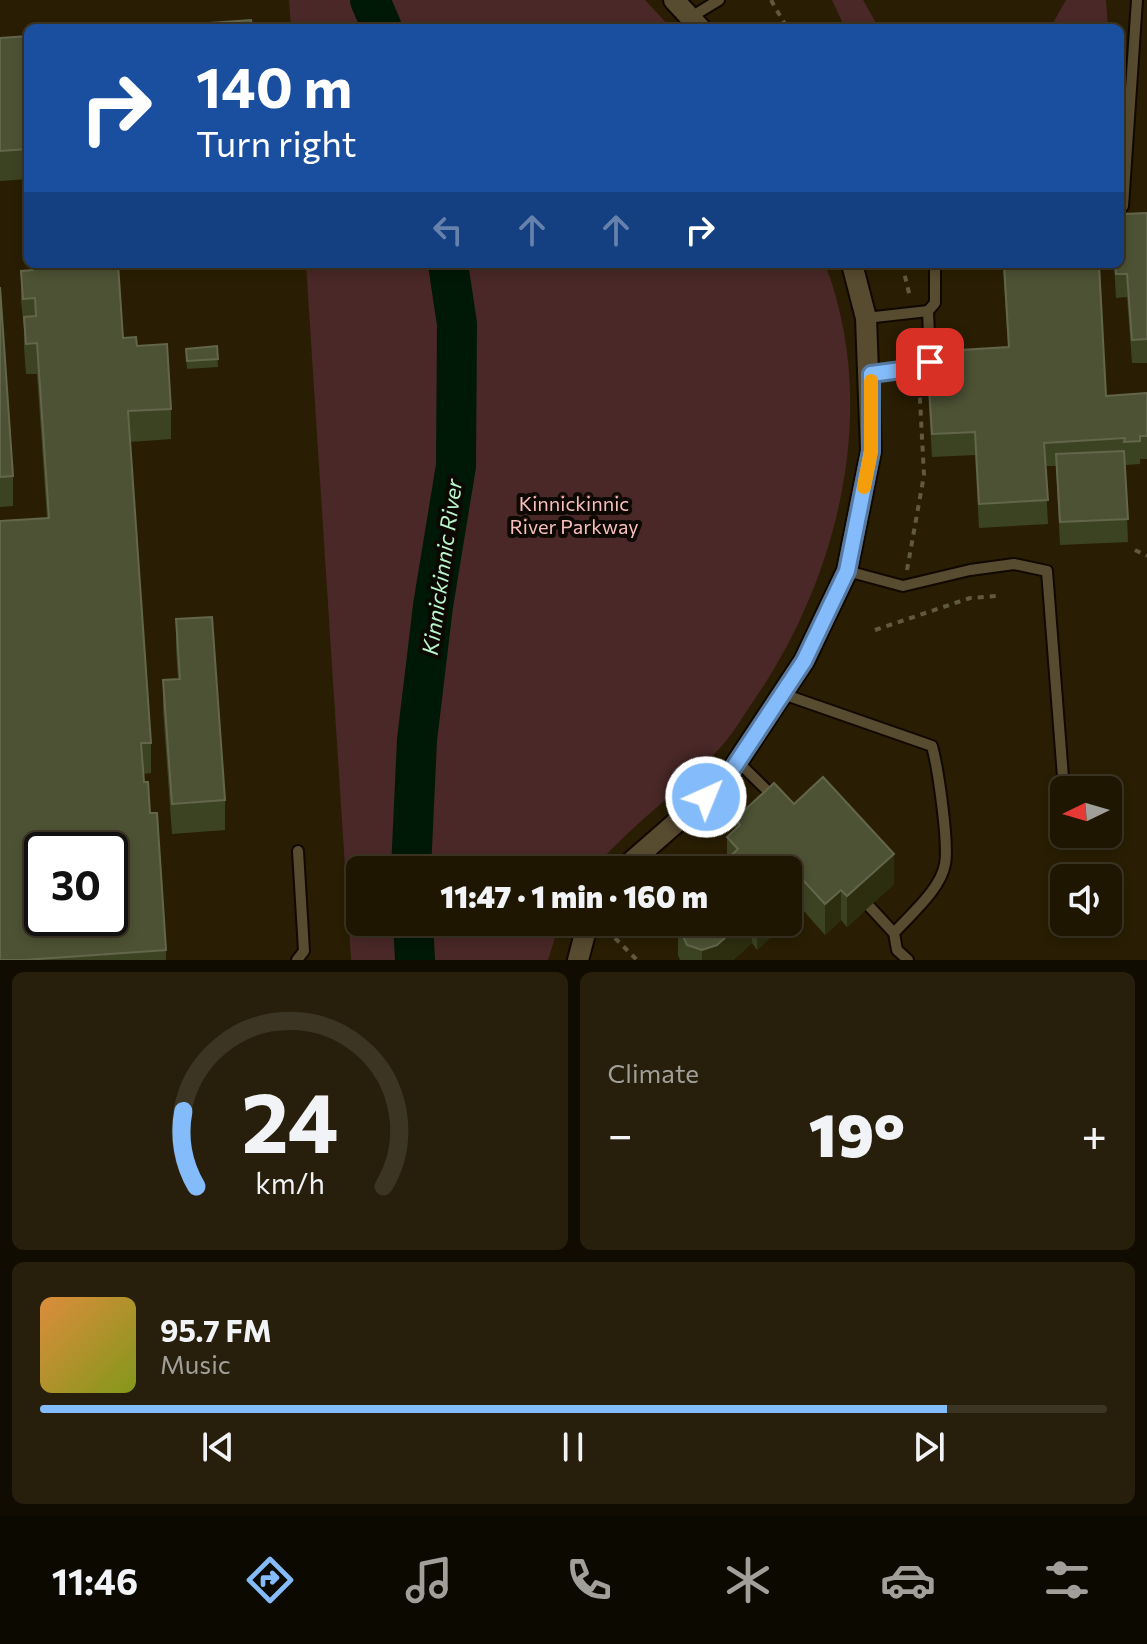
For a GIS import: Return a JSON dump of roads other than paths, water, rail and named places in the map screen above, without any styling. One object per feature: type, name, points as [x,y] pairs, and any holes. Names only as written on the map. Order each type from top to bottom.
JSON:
[{"type":"street","points":[[674,0],[696,23]]},
{"type":"street","points":[[638,856],[726,779],[804,661],[847,571],[871,451],[871,374],[866,318],[853,268]]},
{"type":"street","points":[[578,960],[584,936]]},
{"type":"lane","points":[[696,23],[719,0]]},
{"type":"lane","points":[[1124,191],[1137,0]]},
{"type":"lane","points":[[866,318],[928,311],[935,303],[935,268]]},
{"type":"lane","points":[[871,374],[918,368],[930,362],[928,311]]},
{"type":"lane","points":[[847,571],[903,586],[970,570],[1014,564],[1047,571],[1063,776]]},
{"type":"lane","points":[[783,694],[932,746],[938,768],[945,864],[935,885],[894,933]]},
{"type":"lane","points":[[738,762],[781,805]]},
{"type":"lane","points":[[297,960],[304,951],[298,851]]},
{"type":"lane","points":[[869,906],[894,933],[897,950],[908,960]]},
{"type":"waterway","name":"Kinnickinnic River","points":[[370,0],[380,24]]},
{"type":"waterway","name":"Kinnickinnic River","points":[[412,856],[417,740],[433,606],[456,466],[457,324],[449,268]]},
{"type":"waterway","name":"Kinnickinnic River","points":[[414,936],[415,960]]},
{"type":"park label","name":"Kinnickinnic River Parkway","points":[[574,516]]}]
